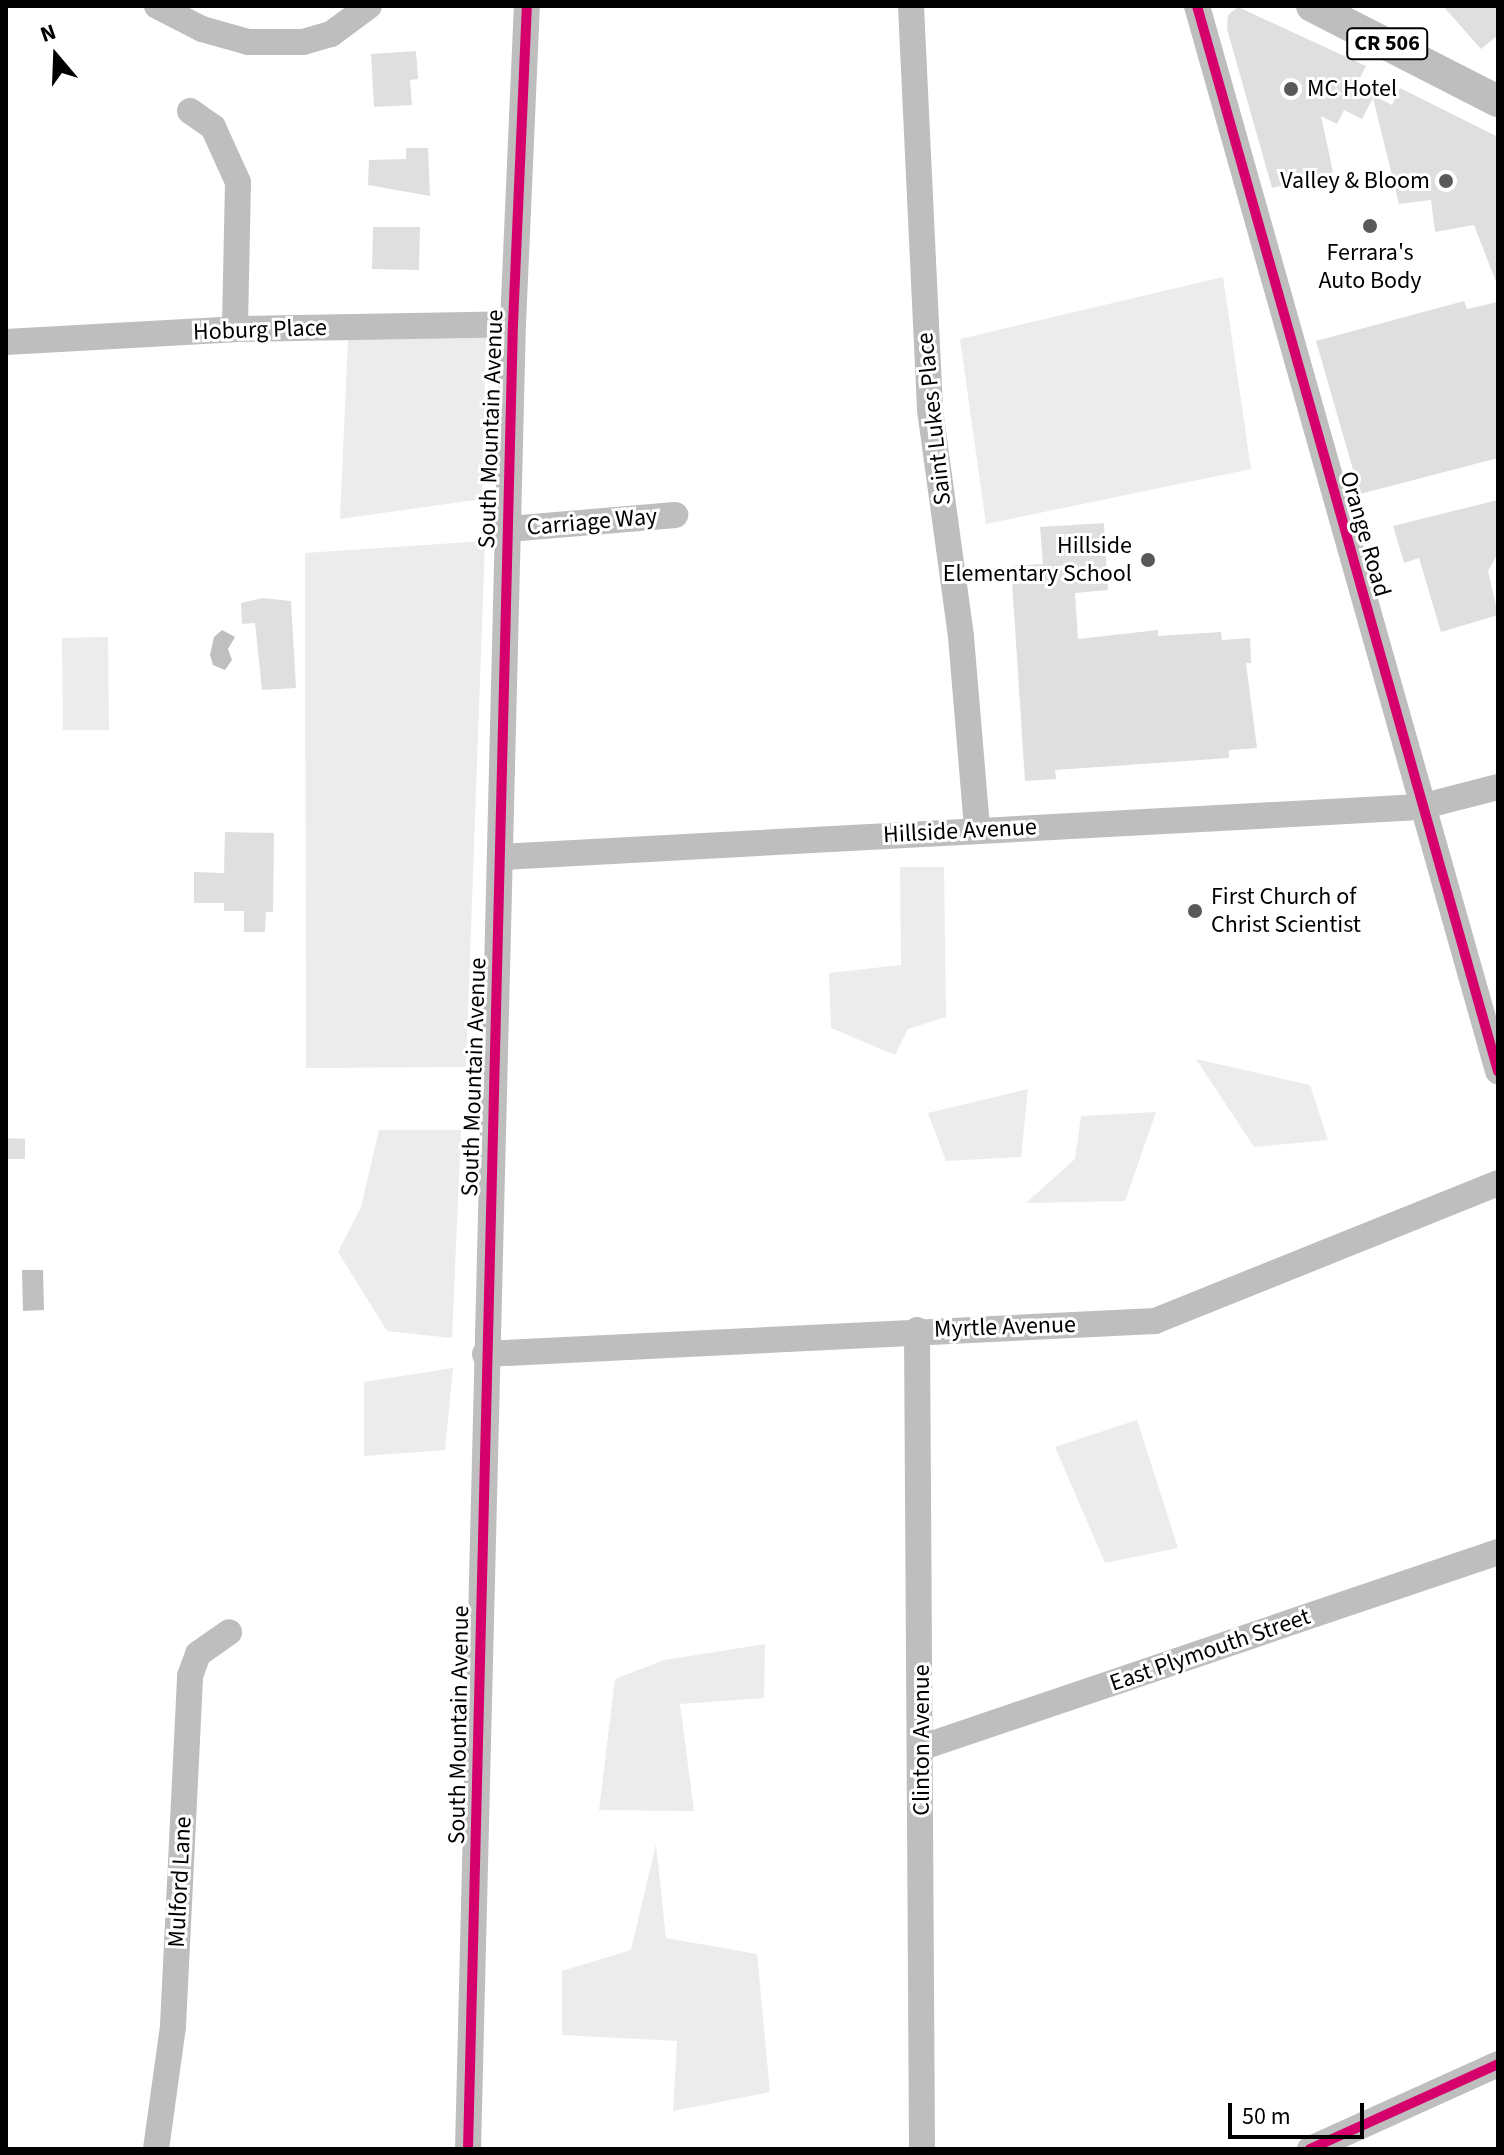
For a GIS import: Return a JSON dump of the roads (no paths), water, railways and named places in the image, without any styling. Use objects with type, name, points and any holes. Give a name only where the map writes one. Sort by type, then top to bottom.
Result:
[{"type":"main road","name":"CR 506","points":[[1312,6],[1498,101]]},
{"type":"street","points":[[157,6],[202,29],[248,42],[303,42],[331,34],[369,6]]},
{"type":"street","name":"South Mountain Avenue","points":[[468,2149],[485,1354],[501,857],[513,324],[527,6]]},
{"type":"street","name":"Saint Lukes Place","points":[[911,6],[930,410],[961,637],[977,829]]},
{"type":"street","name":"Orange Road","points":[[1197,6],[1420,807],[1498,1071]]},
{"type":"street","points":[[190,111],[213,127],[238,182],[235,329]]},
{"type":"street","name":"Hoburg Place","points":[[6,342],[235,329],[513,324]]},
{"type":"street","name":"Carriage Way","points":[[508,529],[675,515]]},
{"type":"street","name":"Hillside Avenue","points":[[501,857],[1420,807],[1498,787]]},
{"type":"street","name":"Myrtle Avenue","points":[[485,1354],[917,1330],[1155,1321],[1498,1183]]},
{"type":"street","name":"Clinton Avenue","points":[[917,1330],[923,1747],[922,2149]]},
{"type":"street","name":"East Plymouth Street","points":[[923,1747],[1498,1552]]},
{"type":"street","name":"Mulford Lane","points":[[156,2149],[173,2026],[190,1676],[198,1654],[229,1632]]},
{"type":"street","points":[[1310,2149],[1498,2064]]},
{"type":"place","name":"MC Hotel","points":[[1291,89]]},
{"type":"place","name":"Valley & Bloom","points":[[1446,181]]},
{"type":"place","name":"Ferrara's Auto Body","points":[[1370,226]]},
{"type":"place","name":"Hillside Elementary School","points":[[1148,560]]},
{"type":"place","name":"First Church of Christ Scientist","points":[[1195,911]]}]
